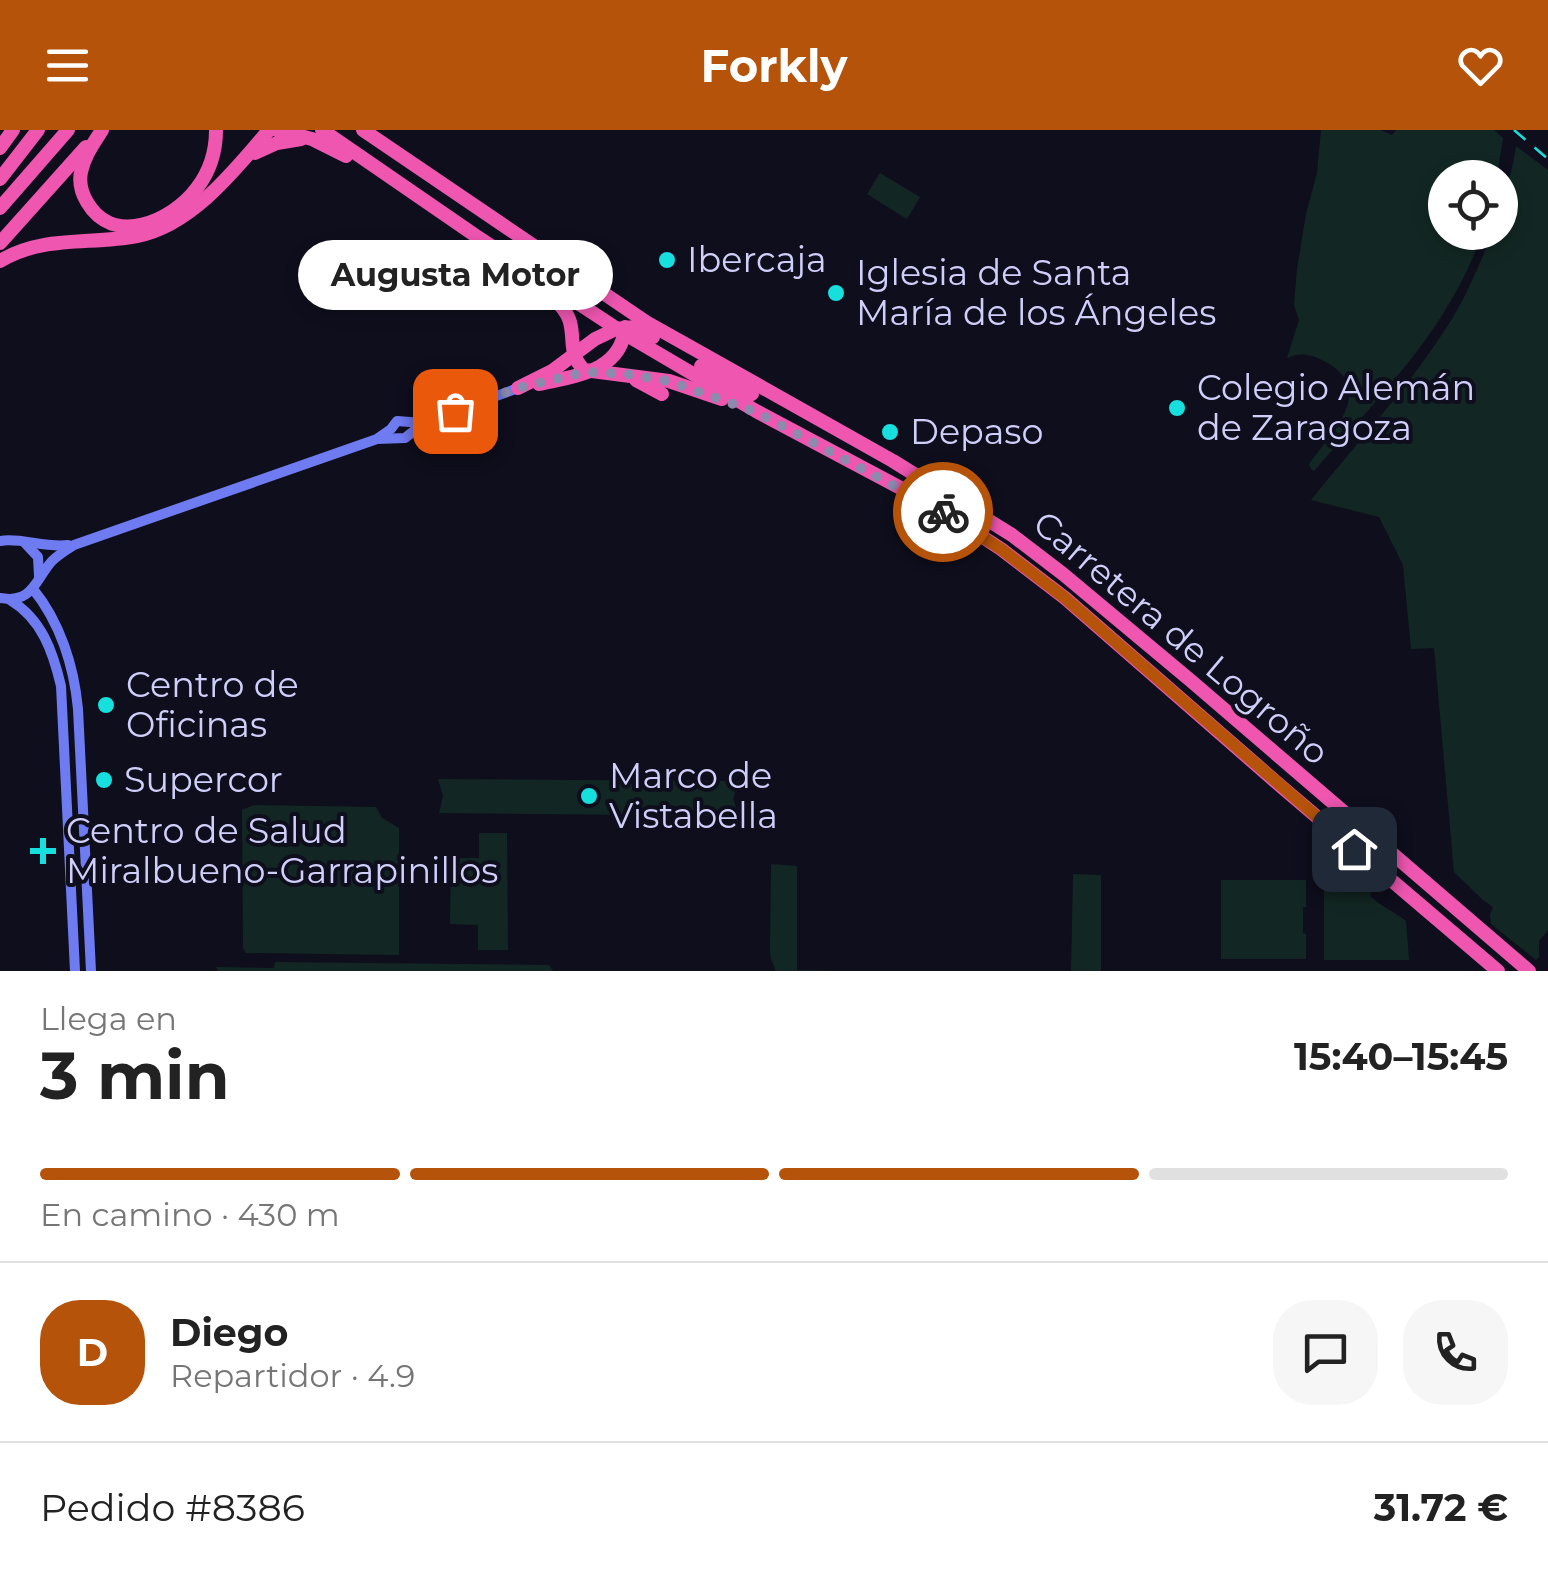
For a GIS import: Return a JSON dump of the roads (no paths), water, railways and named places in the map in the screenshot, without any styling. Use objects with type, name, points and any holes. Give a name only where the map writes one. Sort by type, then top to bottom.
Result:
[{"type":"highway","points":[[0,148],[14,130]]},
{"type":"highway","points":[[0,179],[38,130]]},
{"type":"highway","points":[[0,208],[68,130]]},
{"type":"highway","points":[[101,130],[82,170],[82,193],[99,217],[124,227],[152,223],[196,191],[212,160],[216,130]]},
{"type":"highway","points":[[0,243],[101,130]]},
{"type":"highway","points":[[0,261],[40,244],[121,238],[166,226],[194,208],[273,130]]},
{"type":"highway","name":"Carretera de Logroño","points":[[273,130],[317,134],[352,159],[378,168],[526,269],[756,412],[984,537],[1033,572],[1498,971]]},
{"type":"highway","name":"Carretera de Logroño","points":[[363,130],[621,306],[688,348],[948,493],[1038,554],[1530,971]]},
{"type":"highway","points":[[242,161],[277,143],[317,134]]},
{"type":"highway","points":[[526,269],[567,314],[573,355],[586,372],[668,381],[756,412]]},
{"type":"highway","points":[[518,388],[604,365],[621,347],[621,306]]},
{"type":"highway","points":[[518,388],[552,371],[595,339],[638,328],[755,396],[776,397]]},
{"type":"highway","points":[[627,374],[662,394]]},
{"type":"main road","points":[[394,433],[402,439],[408,428],[518,388]]},
{"type":"main road","points":[[394,433],[397,421],[408,428]]},
{"type":"main road","points":[[5,598],[22,597],[54,559],[74,545],[394,433]]},
{"type":"main road","points":[[0,541],[74,545]]},
{"type":"main road","points":[[24,543],[38,557],[36,583],[61,638],[74,679],[91,971]]},
{"type":"main road","points":[[5,598],[27,612],[47,640],[61,686],[75,971]]},
{"type":"railway","points":[[1514,130],[1548,159]]},
{"type":"place","name":"Ibercaja","points":[[667,260]]},
{"type":"place","name":"Iglesia de Santa María de los Ángeles","points":[[836,293]]},
{"type":"place","name":"Colegio Alemán de Zaragoza","points":[[1177,408]]},
{"type":"place","name":"Augusta Motor","points":[[455,411]]},
{"type":"place","name":"Depaso","points":[[890,432]]},
{"type":"place","name":"Centro de Oficinas","points":[[106,705]]},
{"type":"place","name":"Supercor","points":[[104,780]]},
{"type":"place","name":"Marco de Vistabella","points":[[589,796]]},
{"type":"place","name":"Centro de Salud Miralbueno-Garrapinillos","points":[[43,851]]}]
